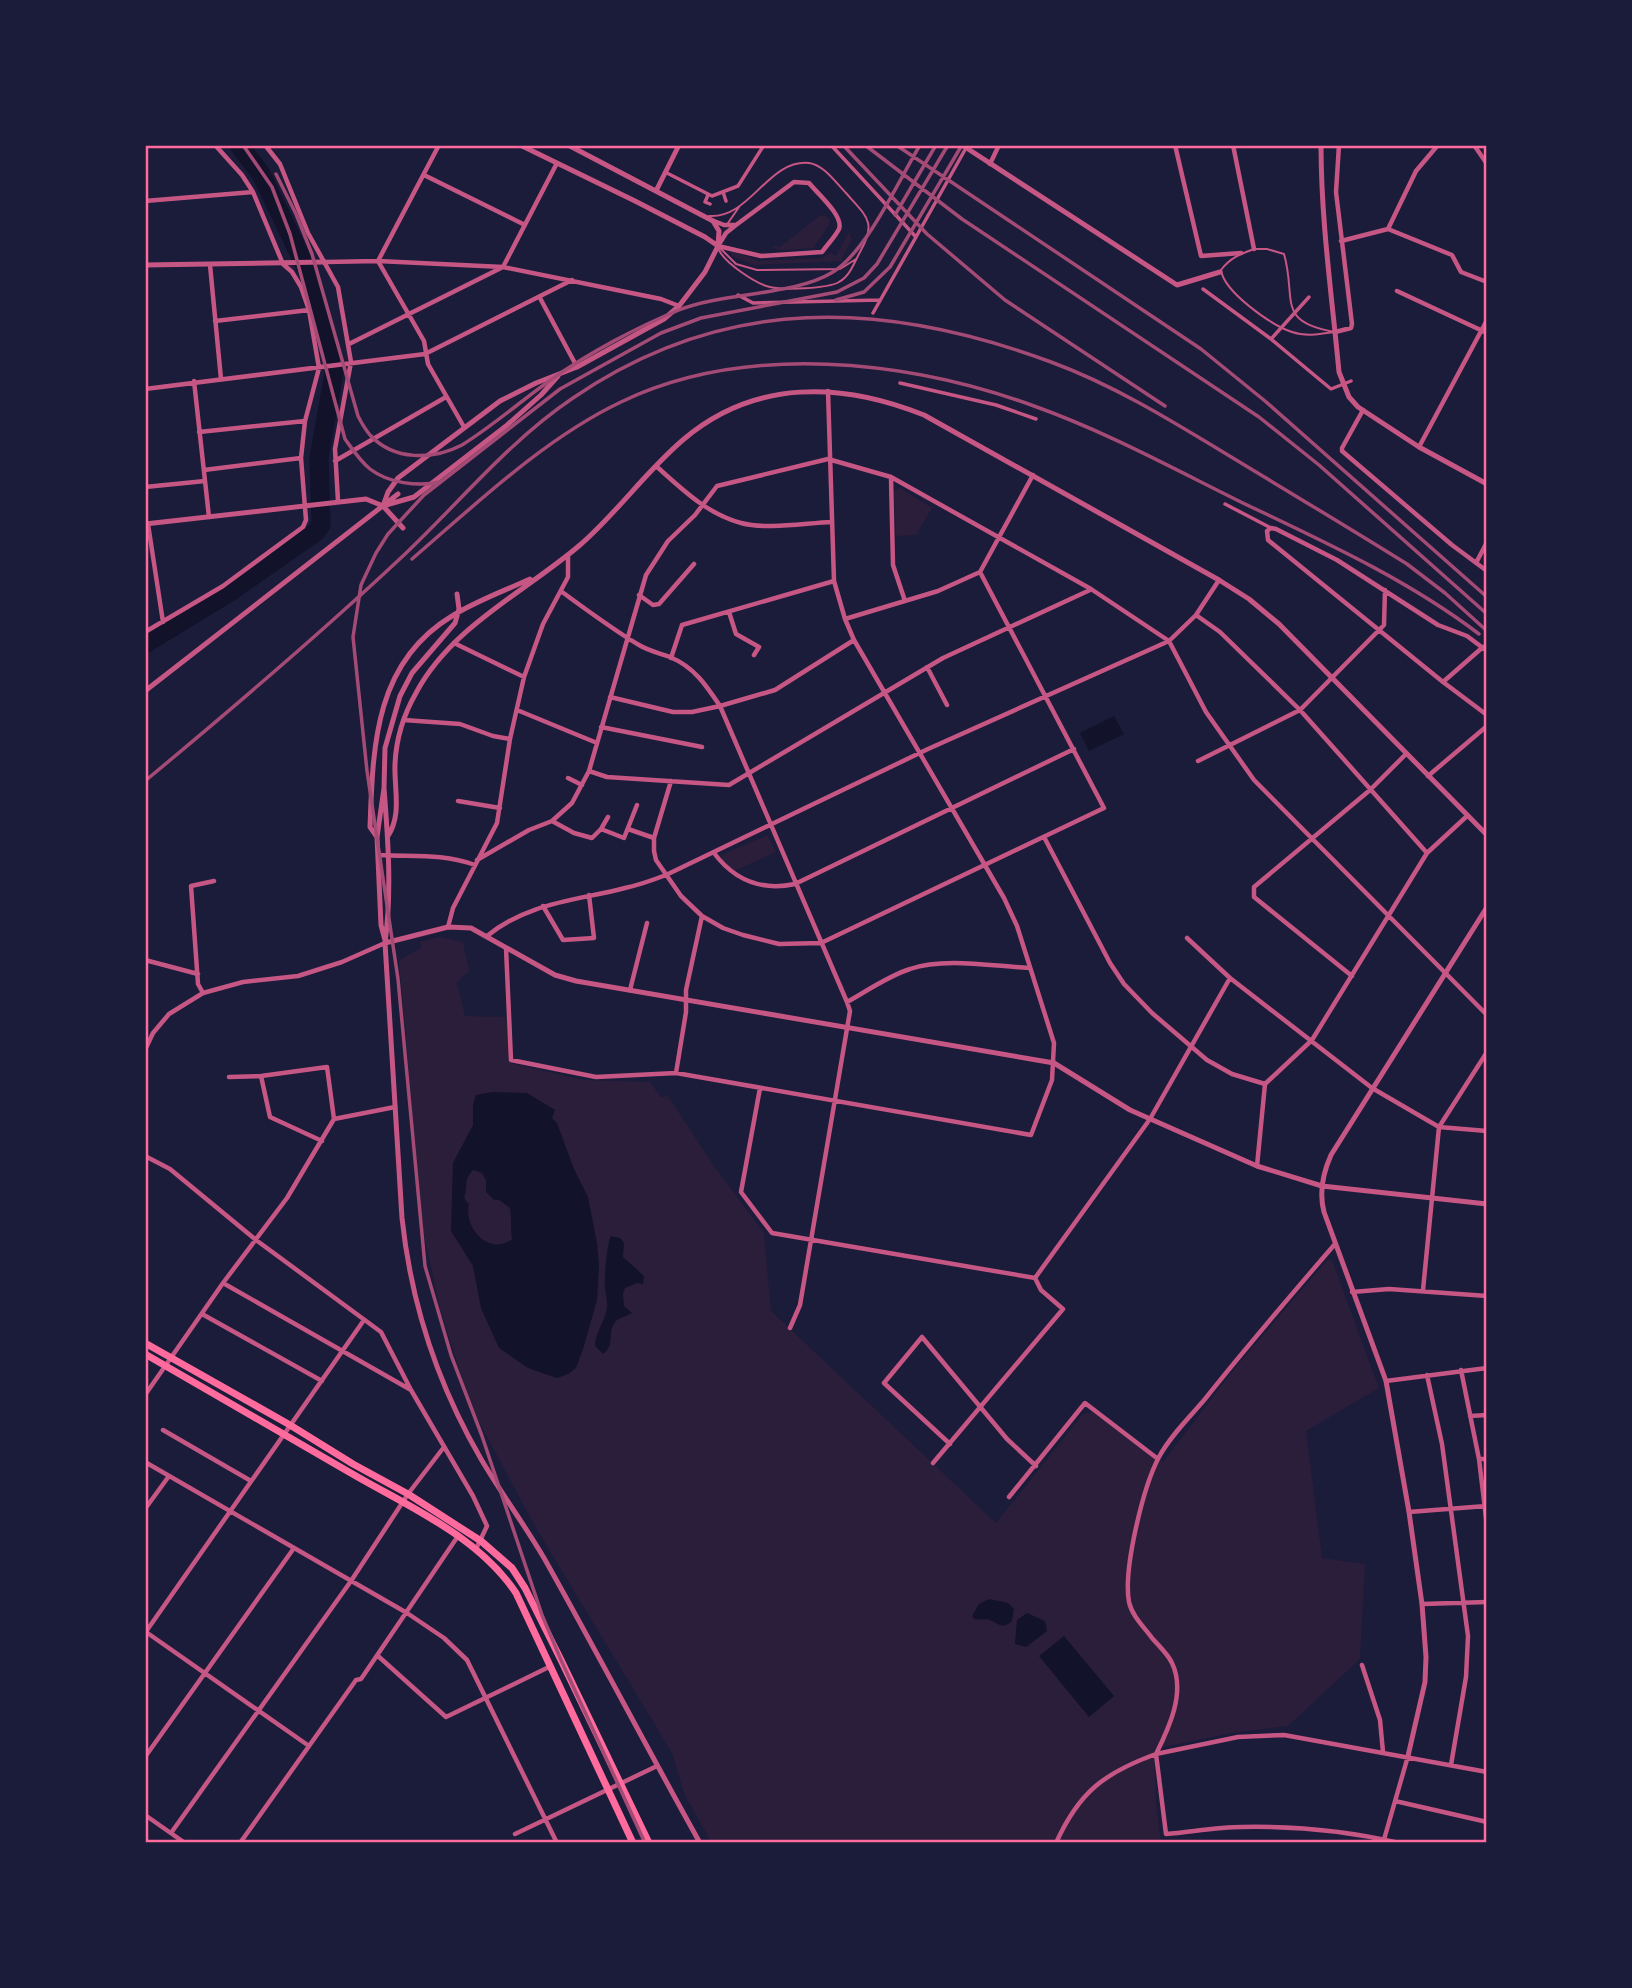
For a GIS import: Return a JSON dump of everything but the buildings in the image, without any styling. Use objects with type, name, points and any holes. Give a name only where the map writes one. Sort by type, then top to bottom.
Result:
[{"type":"highway","points":[[145,1343],[408,1494],[481,1541],[512,1569],[525,1588],[649,1843]]},
{"type":"highway","points":[[145,1354],[457,1536],[495,1566],[516,1593],[633,1843]]},
{"type":"street","points":[[145,632],[223,586],[303,527],[306,520],[301,458],[318,368],[309,310],[301,287],[292,272],[283,264],[253,192],[242,175],[215,145]]},
{"type":"street","points":[[265,145],[281,164],[308,233],[338,287],[351,362],[337,428],[335,461],[338,501]]},
{"type":"street","points":[[378,261],[439,145]]},
{"type":"street","points":[[383,506],[388,492],[398,478],[500,401],[577,367],[644,332],[679,306],[705,272],[718,246],[723,237],[794,181],[809,183],[837,215],[839,229],[822,252],[816,254],[756,256],[718,246],[701,234],[520,145]]},
{"type":"street","points":[[568,145],[713,221],[727,226],[736,225]]},
{"type":"street","points":[[656,191],[679,145]]},
{"type":"street","points":[[665,172],[712,196],[738,186],[764,145]]},
{"type":"street","points":[[831,145],[916,237]]},
{"type":"street","points":[[990,165],[999,145]]},
{"type":"street","points":[[1175,145],[1201,256],[1241,253]]},
{"type":"street","points":[[1233,145],[1254,249]]},
{"type":"street","points":[[1321,145],[1321,188],[1339,372],[1349,397],[1363,411],[1419,447],[1487,484]]},
{"type":"street","points":[[1335,332],[1351,328],[1352,324],[1336,192],[1339,145]]},
{"type":"street","points":[[1388,229],[1416,171],[1438,145]]},
{"type":"street","points":[[1474,145],[1487,164]]},
{"type":"street","points":[[873,313],[964,147],[1177,285],[1220,272]]},
{"type":"street","points":[[349,344],[503,267],[557,163]]},
{"type":"street","points":[[424,175],[525,225]]},
{"type":"street","points":[[145,201],[253,192]]},
{"type":"street","points":[[723,192],[726,201]]},
{"type":"street","points":[[708,195],[705,202],[710,204]]},
{"type":"street","points":[[713,221],[720,235],[718,246]]},
{"type":"street","points":[[1341,241],[1388,229],[1452,255],[1461,272],[1487,282]]},
{"type":"street","points":[[145,254],[146,265],[378,261],[503,267],[660,299],[679,306]]},
{"type":"street","points":[[378,261],[424,341],[428,364],[464,427]]},
{"type":"street","points":[[210,265],[221,379]]},
{"type":"street","points":[[145,380],[146,388],[425,354],[572,280]]},
{"type":"street","points":[[1203,289],[1271,339],[1331,389],[1351,381]]},
{"type":"street","points":[[1397,291],[1484,331]]},
{"type":"street","points":[[738,295],[753,303],[880,300]]},
{"type":"street","points":[[1271,339],[1309,297]]},
{"type":"street","points":[[540,298],[577,367]]},
{"type":"street","points":[[215,321],[309,310]]},
{"type":"street","points":[[1419,447],[1484,331],[1487,320]]},
{"type":"street","points":[[383,506],[414,497],[506,426],[558,376]]},
{"type":"street","points":[[194,381],[209,517]]},
{"type":"street","points":[[900,383],[996,405],[1036,419]]},
{"type":"street","points":[[506,948],[511,1060],[596,1077],[676,1073],[1031,1135],[1052,1080],[1054,1043],[1017,926],[952,807],[853,640],[845,619],[834,581],[828,459],[828,391]]},
{"type":"street","points":[[388,836],[396,824],[395,763],[404,720],[416,693],[434,665],[454,643],[581,544],[656,466],[684,439],[704,425],[741,405],[782,394],[828,391],[862,395],[924,415],[1249,599],[1279,624],[1487,835]]},
{"type":"street","points":[[335,461],[446,397]]},
{"type":"street","points":[[1363,411],[1342,451],[1452,545],[1487,571]]},
{"type":"street","points":[[199,432],[306,421]]},
{"type":"street","points":[[204,470],[301,458]]},
{"type":"street","points":[[379,855],[417,858],[447,856],[476,863],[529,830],[552,821],[572,803],[589,771],[639,595],[657,556],[717,486],[828,459],[891,477],[1091,589],[1169,640],[1194,691],[1228,746],[1254,779],[1487,1015]]},
{"type":"street","points":[[656,466],[702,505],[738,522],[832,522]]},
{"type":"street","points":[[845,619],[938,591],[980,572],[1033,475]]},
{"type":"street","points":[[891,477],[893,565],[905,601]]},
{"type":"street","points":[[145,487],[205,481]]},
{"type":"street","points":[[145,691],[398,494]]},
{"type":"street","points":[[163,622],[146,524],[370,499],[383,506],[402,528]]},
{"type":"street","points":[[1225,504],[1337,560],[1438,625],[1467,636],[1485,649],[1443,682]]},
{"type":"street","points":[[1271,528],[1267,531],[1268,540],[1487,715]]},
{"type":"street","points":[[1476,563],[1487,542]]},
{"type":"street","points":[[449,927],[453,908],[498,823],[510,739],[524,677],[543,624],[568,577],[568,554]]},
{"type":"street","points":[[639,595],[653,605],[659,604],[694,564]]},
{"type":"street","points":[[671,780],[654,838],[656,860],[681,896],[702,916],[743,936],[779,944],[821,943],[1104,808],[980,572]]},
{"type":"street","points":[[377,837],[370,827],[376,732],[383,704],[404,662],[417,645],[449,617],[541,573]]},
{"type":"street","points":[[487,936],[512,919],[543,906],[624,888],[666,875],[1044,695],[1169,640],[1196,615],[1219,580]]},
{"type":"street","points":[[671,658],[682,625],[834,581]]},
{"type":"street","points":[[589,771],[607,777],[729,785],[928,667],[1091,589]]},
{"type":"street","points":[[1198,761],[1300,710],[1384,625],[1385,589]]},
{"type":"street","points":[[562,592],[627,638],[649,651],[688,666],[701,677],[720,706],[850,1011],[800,1304],[790,1328]]},
{"type":"street","points":[[457,594],[455,623],[412,673],[400,696],[385,748],[384,788],[388,836],[388,919],[385,943],[406,1257],[419,1317],[447,1392],[481,1458],[543,1557],[701,1843]]},
{"type":"street","points":[[729,612],[736,634],[759,647],[754,655]]},
{"type":"street","points":[[1196,615],[1220,632],[1300,710],[1427,853]]},
{"type":"street","points":[[610,697],[673,712],[692,712],[720,706],[775,690],[853,640]]},
{"type":"street","points":[[454,643],[524,677]]},
{"type":"street","points":[[928,667],[947,705]]},
{"type":"street","points":[[517,710],[597,743]]},
{"type":"street","points":[[404,720],[460,724],[510,739]]},
{"type":"street","points":[[1428,776],[1487,726]]},
{"type":"street","points":[[601,727],[702,747]]},
{"type":"street","points":[[714,853],[730,872],[752,884],[766,887],[795,884],[1074,749]]},
{"type":"street","points":[[1352,976],[1254,897],[1254,887],[1370,790],[1406,754]]},
{"type":"street","points":[[568,778],[582,785]]},
{"type":"street","points":[[384,788],[377,837],[380,925],[385,943]]},
{"type":"street","points":[[458,801],[500,808]]},
{"type":"street","points":[[601,830],[624,838],[637,805]]},
{"type":"street","points":[[1257,1166],[1265,1084],[1312,1040],[1427,853],[1467,816]]},
{"type":"street","points":[[552,821],[574,833],[592,838],[601,830],[608,817]]},
{"type":"street","points":[[628,829],[654,838]]},
{"type":"street","points":[[1044,837],[1110,963],[1124,984],[1207,1060],[1232,1074],[1265,1084]]},
{"type":"street","points":[[203,993],[198,984],[191,886],[214,881]]},
{"type":"street","points":[[543,906],[563,940],[594,938],[589,895]]},
{"type":"street","points":[[1384,1841],[1425,1682],[1422,1604],[1386,1381],[1322,1205],[1322,1185],[1331,1155],[1487,907]]},
{"type":"street","points":[[676,1073],[686,990],[702,916]]},
{"type":"street","points":[[630,991],[647,923]]},
{"type":"street","points":[[145,1050],[153,1033],[169,1014],[203,993],[243,982],[298,976],[342,962],[385,943],[449,927],[471,928],[555,975],[686,1001],[1054,1063],[1150,1119],[1257,1166],[1322,1185],[1487,1204]]},
{"type":"street","points":[[1186,938],[1230,978],[1372,1088],[1440,1126],[1487,1131]]},
{"type":"street","points":[[145,960],[198,974]]},
{"type":"street","points":[[847,1002],[908,970],[926,964],[1029,968]]},
{"type":"street","points":[[1035,1278],[1150,1119],[1230,978]]},
{"type":"street","points":[[1423,1290],[1440,1126],[1487,1052]]},
{"type":"street","points":[[145,1395],[223,1283],[288,1198],[334,1119],[327,1067],[261,1076],[229,1076]]},
{"type":"street","points":[[261,1076],[270,1117],[322,1141]]},
{"type":"street","points":[[760,1088],[741,1192],[772,1233],[1035,1278]]},
{"type":"street","points":[[334,1119],[395,1107]]},
{"type":"street","points":[[145,1156],[170,1169],[256,1240],[381,1332],[488,1526],[476,1549]]},
{"type":"street","points":[[1335,1244],[1264,1326],[1158,1459],[1139,1516],[1131,1560],[1130,1605],[1136,1618],[1172,1662],[1175,1676],[1174,1710],[1156,1754],[1166,1834],[1239,1827],[1273,1827],[1331,1831],[1399,1843]]},
{"type":"street","points":[[933,1463],[1063,1309],[1041,1290],[1035,1278]]},
{"type":"street","points":[[223,1283],[411,1390]]},
{"type":"street","points":[[1352,1292],[1423,1290],[1487,1296]]},
{"type":"street","points":[[202,1314],[322,1381]]},
{"type":"street","points":[[309,1746],[145,1632],[364,1320]]},
{"type":"street","points":[[950,1444],[884,1383],[922,1337],[1007,1439],[1037,1466]]},
{"type":"street","points":[[1386,1381],[1487,1368]]},
{"type":"street","points":[[1461,1370],[1479,1460],[1487,1526]]},
{"type":"street","points":[[1427,1375],[1442,1444],[1468,1636],[1466,1677],[1451,1765]]},
{"type":"street","points":[[1009,1497],[1085,1404],[1158,1459]]},
{"type":"street","points":[[1470,1416],[1487,1415]]},
{"type":"street","points":[[163,1430],[251,1481]]},
{"type":"street","points":[[171,1833],[351,1581],[408,1494],[444,1447]]},
{"type":"street","points":[[1479,1460],[1487,1459]]},
{"type":"street","points":[[145,1462],[407,1613],[444,1638],[467,1660],[557,1843]]},
{"type":"street","points":[[145,1509],[169,1476]]},
{"type":"street","points":[[1409,1512],[1486,1506]]},
{"type":"street","points":[[240,1843],[356,1680],[360,1679],[378,1656],[457,1536]]},
{"type":"street","points":[[145,1757],[294,1548]]},
{"type":"street","points":[[1422,1604],[1487,1602]]},
{"type":"street","points":[[378,1656],[446,1717],[549,1667]]},
{"type":"street","points":[[1362,1665],[1380,1720],[1383,1752]]},
{"type":"street","points":[[1056,1843],[1071,1814],[1101,1781],[1123,1766],[1156,1754],[1238,1737],[1284,1735],[1487,1772]]},
{"type":"street","points":[[515,1834],[657,1766]]},
{"type":"street","points":[[1395,1801],[1487,1822]]},
{"type":"street","points":[[145,1815],[185,1843]]},
{"type":"lane","points":[[700,214],[723,216],[732,212],[793,164],[814,164],[834,181],[869,222],[870,233],[848,275],[832,285],[773,287],[757,282],[728,263],[722,257],[718,246]]},
{"type":"lane","points":[[723,237],[742,202]]},
{"type":"lane","points":[[718,246],[736,264],[757,270],[840,269],[857,259]]},
{"type":"lane","points":[[1254,249],[1267,249],[1284,254],[1292,311],[1303,322],[1317,329],[1335,332],[1307,335],[1292,332],[1243,302],[1224,283],[1220,272],[1228,261],[1254,249]]},
{"type":"shaded area","points":[[824,215],[830,219],[829,225],[813,248],[773,248],[773,245],[780,247],[819,216]]},
{"type":"shaded area","points":[[849,232],[852,240],[842,258],[843,261],[753,265],[732,256],[731,251],[758,261],[821,258],[831,253],[836,256]]},
{"type":"shaded area","points":[[900,488],[932,508],[916,535],[896,536],[894,491]]},
{"type":"shaded area","points":[[1114,716],[1124,734],[1089,751],[1080,733]]},
{"type":"shaded area","points":[[768,836],[776,852],[734,871],[722,861],[721,855]]},
{"type":"shaded area","points":[[439,937],[463,942],[469,971],[457,982],[465,1016],[507,1019],[510,1063],[584,1080],[650,1082],[661,1097],[668,1096],[714,1166],[764,1233],[771,1311],[996,1523],[1083,1414],[1093,1412],[1163,1462],[1234,1369],[1328,1259],[1332,1260],[1379,1388],[1306,1431],[1322,1558],[1365,1564],[1360,1658],[1288,1726],[1232,1733],[1154,1749],[1161,1843],[712,1843],[685,1796],[672,1753],[536,1528],[471,1407],[440,1308],[423,1231],[399,960],[421,948],[420,942]]},
{"type":"shaded area","points":[[492,1092],[527,1093],[555,1110],[552,1118],[557,1123],[588,1197],[599,1265],[597,1300],[576,1368],[557,1378],[528,1368],[499,1348],[481,1308],[473,1266],[451,1231],[453,1163],[473,1125],[476,1095]],"holes":[[[473,1170],[482,1173],[486,1180],[486,1192],[494,1200],[499,1200],[510,1208],[512,1239],[503,1244],[487,1242],[474,1230],[470,1222],[469,1204],[464,1197],[467,1180]]]},
{"type":"shaded area","points":[[611,1236],[620,1238],[624,1243],[623,1257],[644,1276],[643,1284],[637,1283],[625,1288],[624,1306],[632,1313],[613,1325],[609,1347],[603,1354],[595,1346],[607,1308],[605,1275]]},
{"type":"shaded area","points":[[989,1599],[1008,1603],[1014,1609],[1012,1621],[1002,1626],[988,1620],[974,1619],[972,1616],[979,1604]]},
{"type":"shaded area","points":[[1027,1613],[1045,1621],[1047,1631],[1026,1647],[1015,1644],[1017,1620]]},
{"type":"shaded area","points":[[1064,1636],[1114,1696],[1089,1717],[1039,1656]]},
{"type":"waterway","points":[[145,644],[227,594],[316,532],[321,525],[319,458],[335,367],[310,276],[261,174],[239,145]]},
{"type":"railway","points":[[243,145],[272,187],[290,234],[345,439],[366,466],[385,478],[413,484],[440,482]]},
{"type":"railway","points":[[843,145],[927,234],[1005,300],[1165,406]]},
{"type":"railway","points":[[865,145],[962,219],[1259,417],[1319,465],[1487,614]]},
{"type":"railway","points":[[896,145],[1201,349],[1265,401],[1487,597]]},
{"type":"railway","points":[[276,174],[312,254],[359,418],[370,435],[390,450],[402,454],[426,455],[462,445],[566,369],[663,317],[697,304],[799,286],[833,272],[846,262],[870,232],[920,145]]},
{"type":"railway","points":[[895,215],[936,145]]},
{"type":"railway","points":[[645,1843],[542,1615],[482,1436],[451,1355],[425,1266],[398,979],[367,771],[353,637],[361,585],[388,534],[424,495],[560,389],[661,333],[701,318],[837,292],[864,278],[877,264],[948,145]]},
{"type":"railway","points":[[836,300],[864,292],[890,267],[962,145]]},
{"type":"railway","points":[[145,781],[341,613],[404,555],[527,433],[573,398],[630,364],[688,340],[747,325],[806,318],[866,319],[927,327],[989,341],[1051,362],[1095,381],[1139,402],[1407,564],[1445,593],[1487,631]]},
{"type":"railway","points":[[412,559],[538,453],[621,402],[669,383],[721,371],[773,365],[827,364],[934,378],[985,390],[1061,416],[1141,452],[1365,563],[1424,596],[1479,634]]}]
